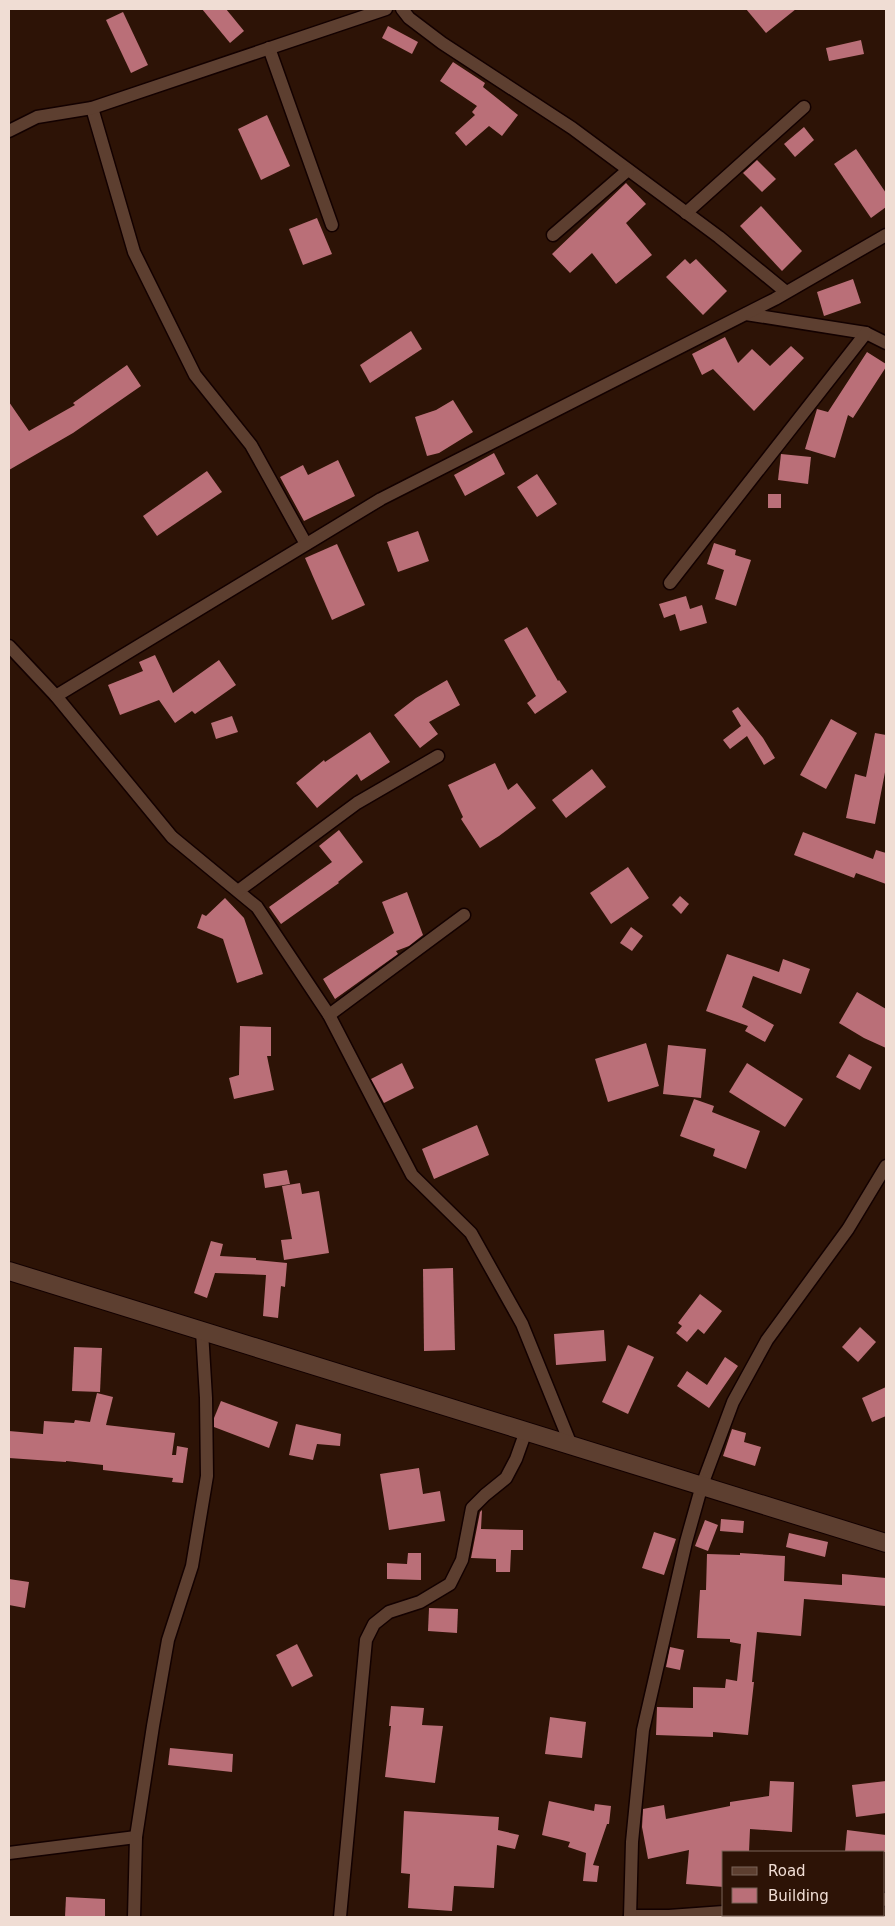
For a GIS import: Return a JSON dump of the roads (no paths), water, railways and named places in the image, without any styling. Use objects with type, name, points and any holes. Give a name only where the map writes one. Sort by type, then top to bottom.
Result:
[{"type":"main road","points":[[9,1271],[886,1543]]},
{"type":"street","points":[[9,131],[37,117],[92,108],[386,9]]},
{"type":"street","points":[[402,9],[409,18],[442,43],[572,128],[719,237],[786,292]]},
{"type":"street","points":[[270,48],[332,224]]},
{"type":"street","points":[[686,213],[804,107]]},
{"type":"street","points":[[92,108],[134,252],[195,375],[250,445],[306,544]]},
{"type":"street","points":[[553,235],[628,170]]},
{"type":"street","points":[[56,696],[380,499],[746,314],[886,235]]},
{"type":"street","points":[[746,314],[866,333],[886,343]]},
{"type":"street","points":[[670,583],[866,333]]},
{"type":"street","points":[[9,646],[56,696],[172,838],[257,907],[329,1015],[412,1175],[471,1234],[522,1324],[571,1445]]},
{"type":"street","points":[[238,891],[357,803],[438,756]]},
{"type":"street","points":[[329,1015],[464,915]]},
{"type":"street","points":[[722,1912],[669,1916],[630,1916],[632,1842],[643,1730],[684,1551],[702,1485],[733,1402],[767,1340],[848,1229],[886,1166]]},
{"type":"street","points":[[134,1917],[136,1837],[168,1640],[192,1566],[207,1476],[206,1398],[202,1331]]},
{"type":"street","points":[[340,1917],[366,1640],[374,1624],[389,1612],[420,1602],[450,1584],[462,1560],[472,1508],[506,1478],[516,1459],[526,1431]]},
{"type":"street","points":[[9,1853],[136,1837]]}]
